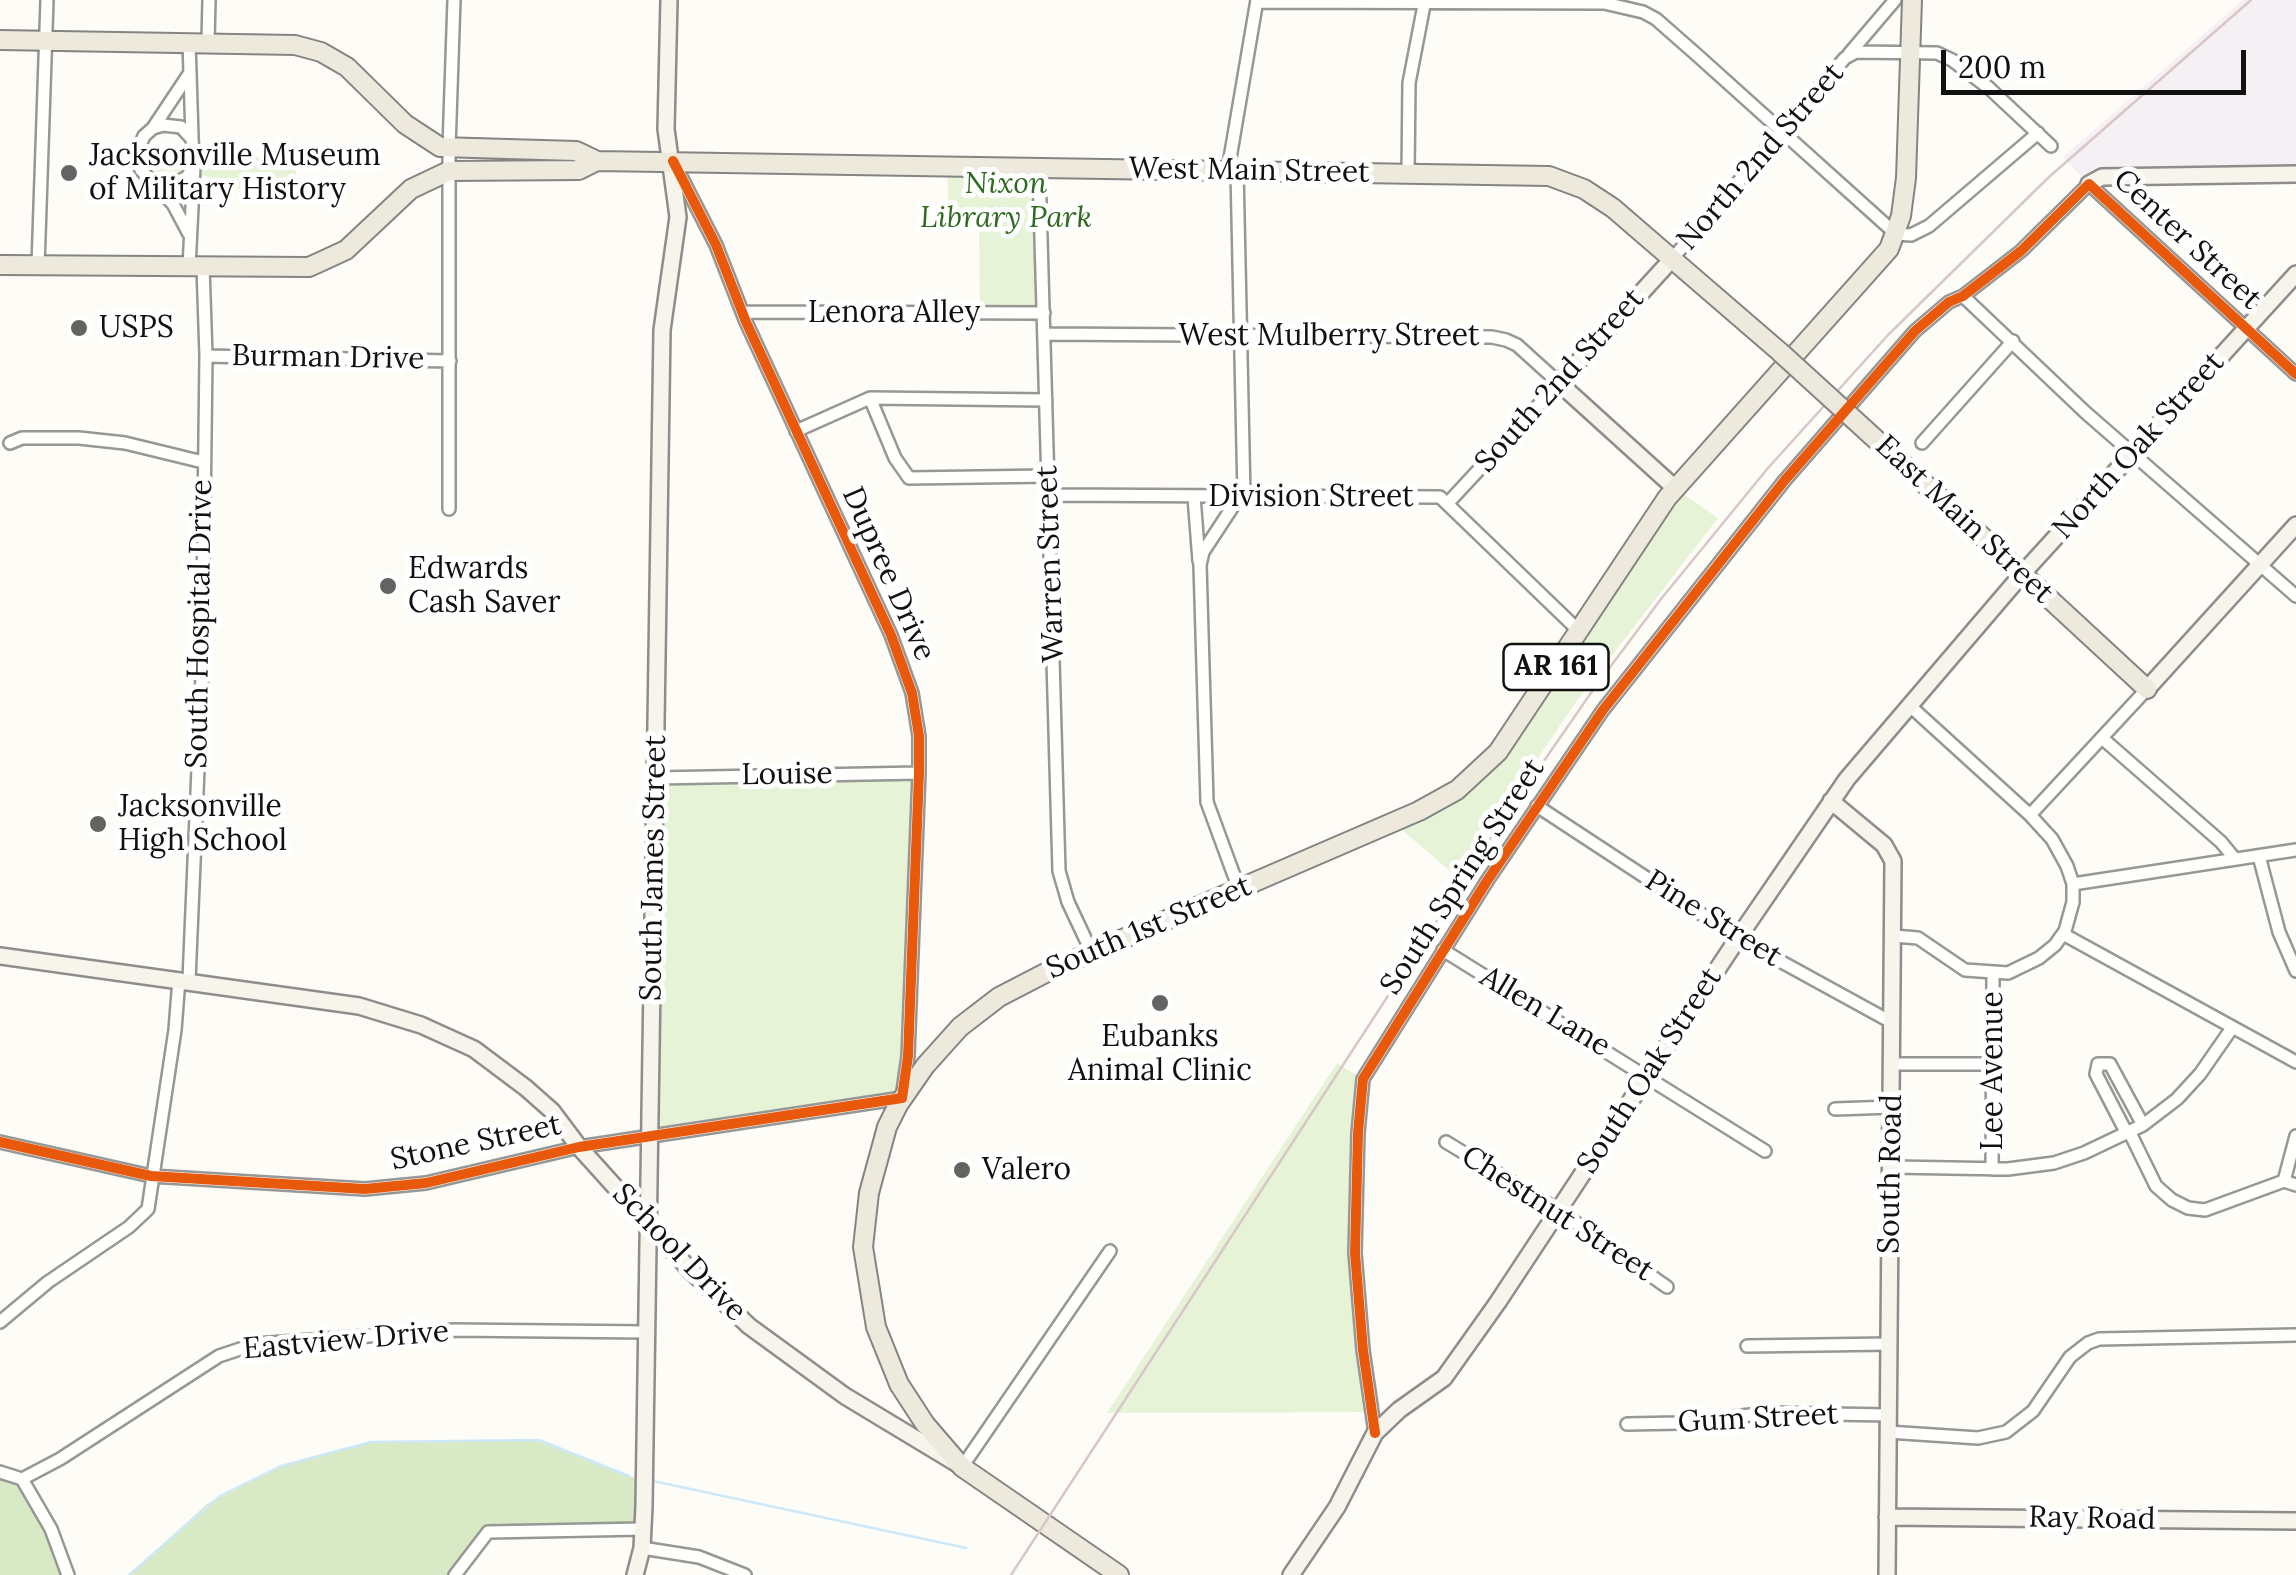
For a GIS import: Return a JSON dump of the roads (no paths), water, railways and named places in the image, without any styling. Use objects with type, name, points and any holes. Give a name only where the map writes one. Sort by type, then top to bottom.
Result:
[{"type":"main road","name":"AR 161","points":[[1896,234],[1910,142],[1912,0]]},
{"type":"main road","points":[[0,40],[284,43],[321,52],[356,72],[418,136],[449,148]]},
{"type":"main road","name":"West Main Street","points":[[449,148],[576,151],[597,161],[1498,174],[1564,180],[1613,208],[1780,352]]},
{"type":"main road","name":"West Main Street","points":[[449,171],[579,170],[597,161]]},
{"type":"main road","points":[[0,265],[296,269],[323,262],[346,250],[411,189],[449,171]]},
{"type":"main road","name":"South 1st Street","points":[[1119,1575],[962,1467],[925,1424],[899,1384],[876,1327],[863,1247],[866,1210],[887,1128],[902,1098],[925,1066],[971,1016],[1025,981],[1419,812],[1468,781],[1508,740],[1676,488],[1880,263],[1896,234]]},
{"type":"main road","name":"East Main Street","points":[[1780,352],[2147,689]]},
{"type":"street","points":[[38,266],[47,0]]},
{"type":"street","points":[[208,41],[210,0]]},
{"type":"street","points":[[450,509],[449,148],[454,0]]},
{"type":"street","name":"South James Street","points":[[635,1575],[643,1529],[662,330],[678,217],[666,129],[669,0]]},
{"type":"street","points":[[1845,58],[1895,0]]},
{"type":"street","points":[[1200,565],[1203,552],[1242,496],[1233,170],[1257,1],[1604,2],[1643,12],[1656,19],[1896,234],[1911,235],[1929,226],[2038,133]]},
{"type":"street","points":[[1408,173],[1409,84],[1424,2]]},
{"type":"street","points":[[155,182],[175,184],[187,177],[194,166],[189,42]]},
{"type":"street","name":"North 2nd Street","points":[[1672,259],[1845,58],[1865,50],[1936,53],[1952,60],[1989,88],[2051,146]]},
{"type":"street","points":[[189,74],[144,136],[136,154],[141,170],[173,204],[189,234]]},
{"type":"street","points":[[152,128],[181,128],[192,139]]},
{"type":"street","name":"Dupree Drive","points":[[673,161],[716,245],[904,668],[917,715],[919,773],[908,1056],[902,1098]]},
{"type":"street","name":"South Hospital Drive","points":[[0,1322],[48,1282],[144,1216],[148,1209],[184,980],[200,768],[206,356],[189,234],[194,166]]},
{"type":"street","name":"Warren Street","points":[[1039,168],[1060,870],[1068,902],[1092,952]]},
{"type":"street","points":[[2089,184],[2102,177],[2296,174]]},
{"type":"street","name":"South Spring Street","points":[[1375,1432],[1354,1254],[1363,1079],[1537,806],[1648,652],[1785,480],[1914,331],[2022,251],[2089,184]]},
{"type":"street","name":"Center Street","points":[[2089,184],[2296,374]]},
{"type":"street","name":"South 2nd Street","points":[[1448,503],[1672,259]]},
{"type":"street","name":"North Oak Street","points":[[2022,573],[2296,274]]},
{"type":"street","points":[[1963,296],[2133,456],[2296,596]]},
{"type":"street","name":"Lenora Alley","points":[[743,312],[1044,313]]},
{"type":"street","name":"West Mulberry Street","points":[[1045,334],[1500,338],[1517,344],[1676,488]]},
{"type":"street","points":[[1922,443],[2013,341]]},
{"type":"street","name":"Burman Drive","points":[[206,356],[450,360]]},
{"type":"street","points":[[796,431],[870,398],[1046,400]]},
{"type":"street","points":[[870,398],[895,458],[909,478],[1049,476]]},
{"type":"street","points":[[10,443],[22,438],[79,438],[125,443],[203,462]]},
{"type":"street","name":"Division Street","points":[[1049,496],[1432,496],[1448,503],[1580,631]]},
{"type":"street","points":[[1194,497],[1200,565],[1207,802],[1239,889]]},
{"type":"street","points":[[2030,815],[2296,525]]},
{"type":"street","name":"South Oak Street","points":[[1291,1575],[1337,1507],[1375,1432],[1444,1378],[1831,801],[2022,573]]},
{"type":"street","points":[[1894,936],[1918,938],[1959,967],[1993,973],[2020,969],[2039,958],[2064,934],[2070,918],[2073,884],[2059,850],[2030,815],[1909,704]]},
{"type":"street","points":[[2102,738],[2221,842],[2235,860]]},
{"type":"street","name":"Louise","points":[[656,778],[919,773]]},
{"type":"street","name":"South Road","points":[[1831,801],[1891,853],[1894,936],[1887,1575]]},
{"type":"street","name":"Pine Street","points":[[1537,806],[1738,938],[1893,1023]]},
{"type":"street","points":[[2073,884],[2296,850]]},
{"type":"street","points":[[2259,856],[2279,932],[2296,971]]},
{"type":"street","points":[[2064,934],[2296,1062]]},
{"type":"street","name":"Allen Lane","points":[[1444,950],[1765,1151]]},
{"type":"street","name":"School Drive","points":[[0,956],[358,1006],[421,1025],[487,1057],[552,1112],[579,1147],[719,1300],[775,1347],[877,1417],[962,1467]]},
{"type":"street","name":"Lee Avenue","points":[[1992,1169],[1993,973]]},
{"type":"street","points":[[1892,1168],[1992,1169],[2054,1162],[2084,1153],[2143,1126],[2188,1087],[2232,1028]]},
{"type":"street","points":[[1893,1064],[1992,1064]]},
{"type":"street","points":[[2143,1126],[2110,1064],[2098,1064],[2096,1074],[2162,1194],[2196,1210],[2220,1207],[2290,1183],[2296,1136]]},
{"type":"street","name":"Stone Street","points":[[0,1142],[151,1176],[364,1189],[426,1183],[579,1147],[902,1098]]},
{"type":"street","points":[[1835,1109],[1892,1107]]},
{"type":"street","name":"Chestnut Street","points":[[1446,1142],[1558,1210],[1667,1287]]},
{"type":"street","points":[[962,1467],[1110,1250]]},
{"type":"street","name":"Eastview Drive","points":[[22,1479],[236,1348],[274,1341],[454,1330],[647,1332]]},
{"type":"street","points":[[1888,1432],[1978,1438],[2006,1432],[2033,1412],[2070,1356],[2099,1339],[2296,1336]]},
{"type":"street","points":[[1747,1346],[1890,1344]]},
{"type":"street","name":"Gum Street","points":[[1626,1424],[1679,1423],[1768,1412],[1889,1414]]},
{"type":"street","points":[[0,1472],[22,1479],[51,1528],[68,1575]]},
{"type":"street","name":"Ray Road","points":[[1888,1517],[2296,1521]]},
{"type":"street","points":[[456,1575],[483,1534],[643,1529]]},
{"type":"street","points":[[642,1548],[699,1557],[745,1575]]},
{"type":"waterway","points":[[129,1575],[220,1496],[281,1466],[371,1442],[539,1440],[629,1476]]},
{"type":"waterway","points":[[653,1481],[966,1548]]},
{"type":"railway","points":[[1011,1575],[1494,833],[1661,599],[1768,468],[1888,335],[2049,177],[2251,0]]},
{"type":"place","name":"Jacksonville Museum of Military History","points":[[69,173]]},
{"type":"place","name":"USPS","points":[[79,328]]},
{"type":"place","name":"Edwards Cash Saver","points":[[388,586]]},
{"type":"place","name":"Jacksonville High School","points":[[98,824]]},
{"type":"place","name":"Eubanks Animal Clinic","points":[[1160,1003]]},
{"type":"place","name":"Valero","points":[[962,1170]]},
{"type":"park label","name":"Nixon Library Park","points":[[1006,201]]}]
